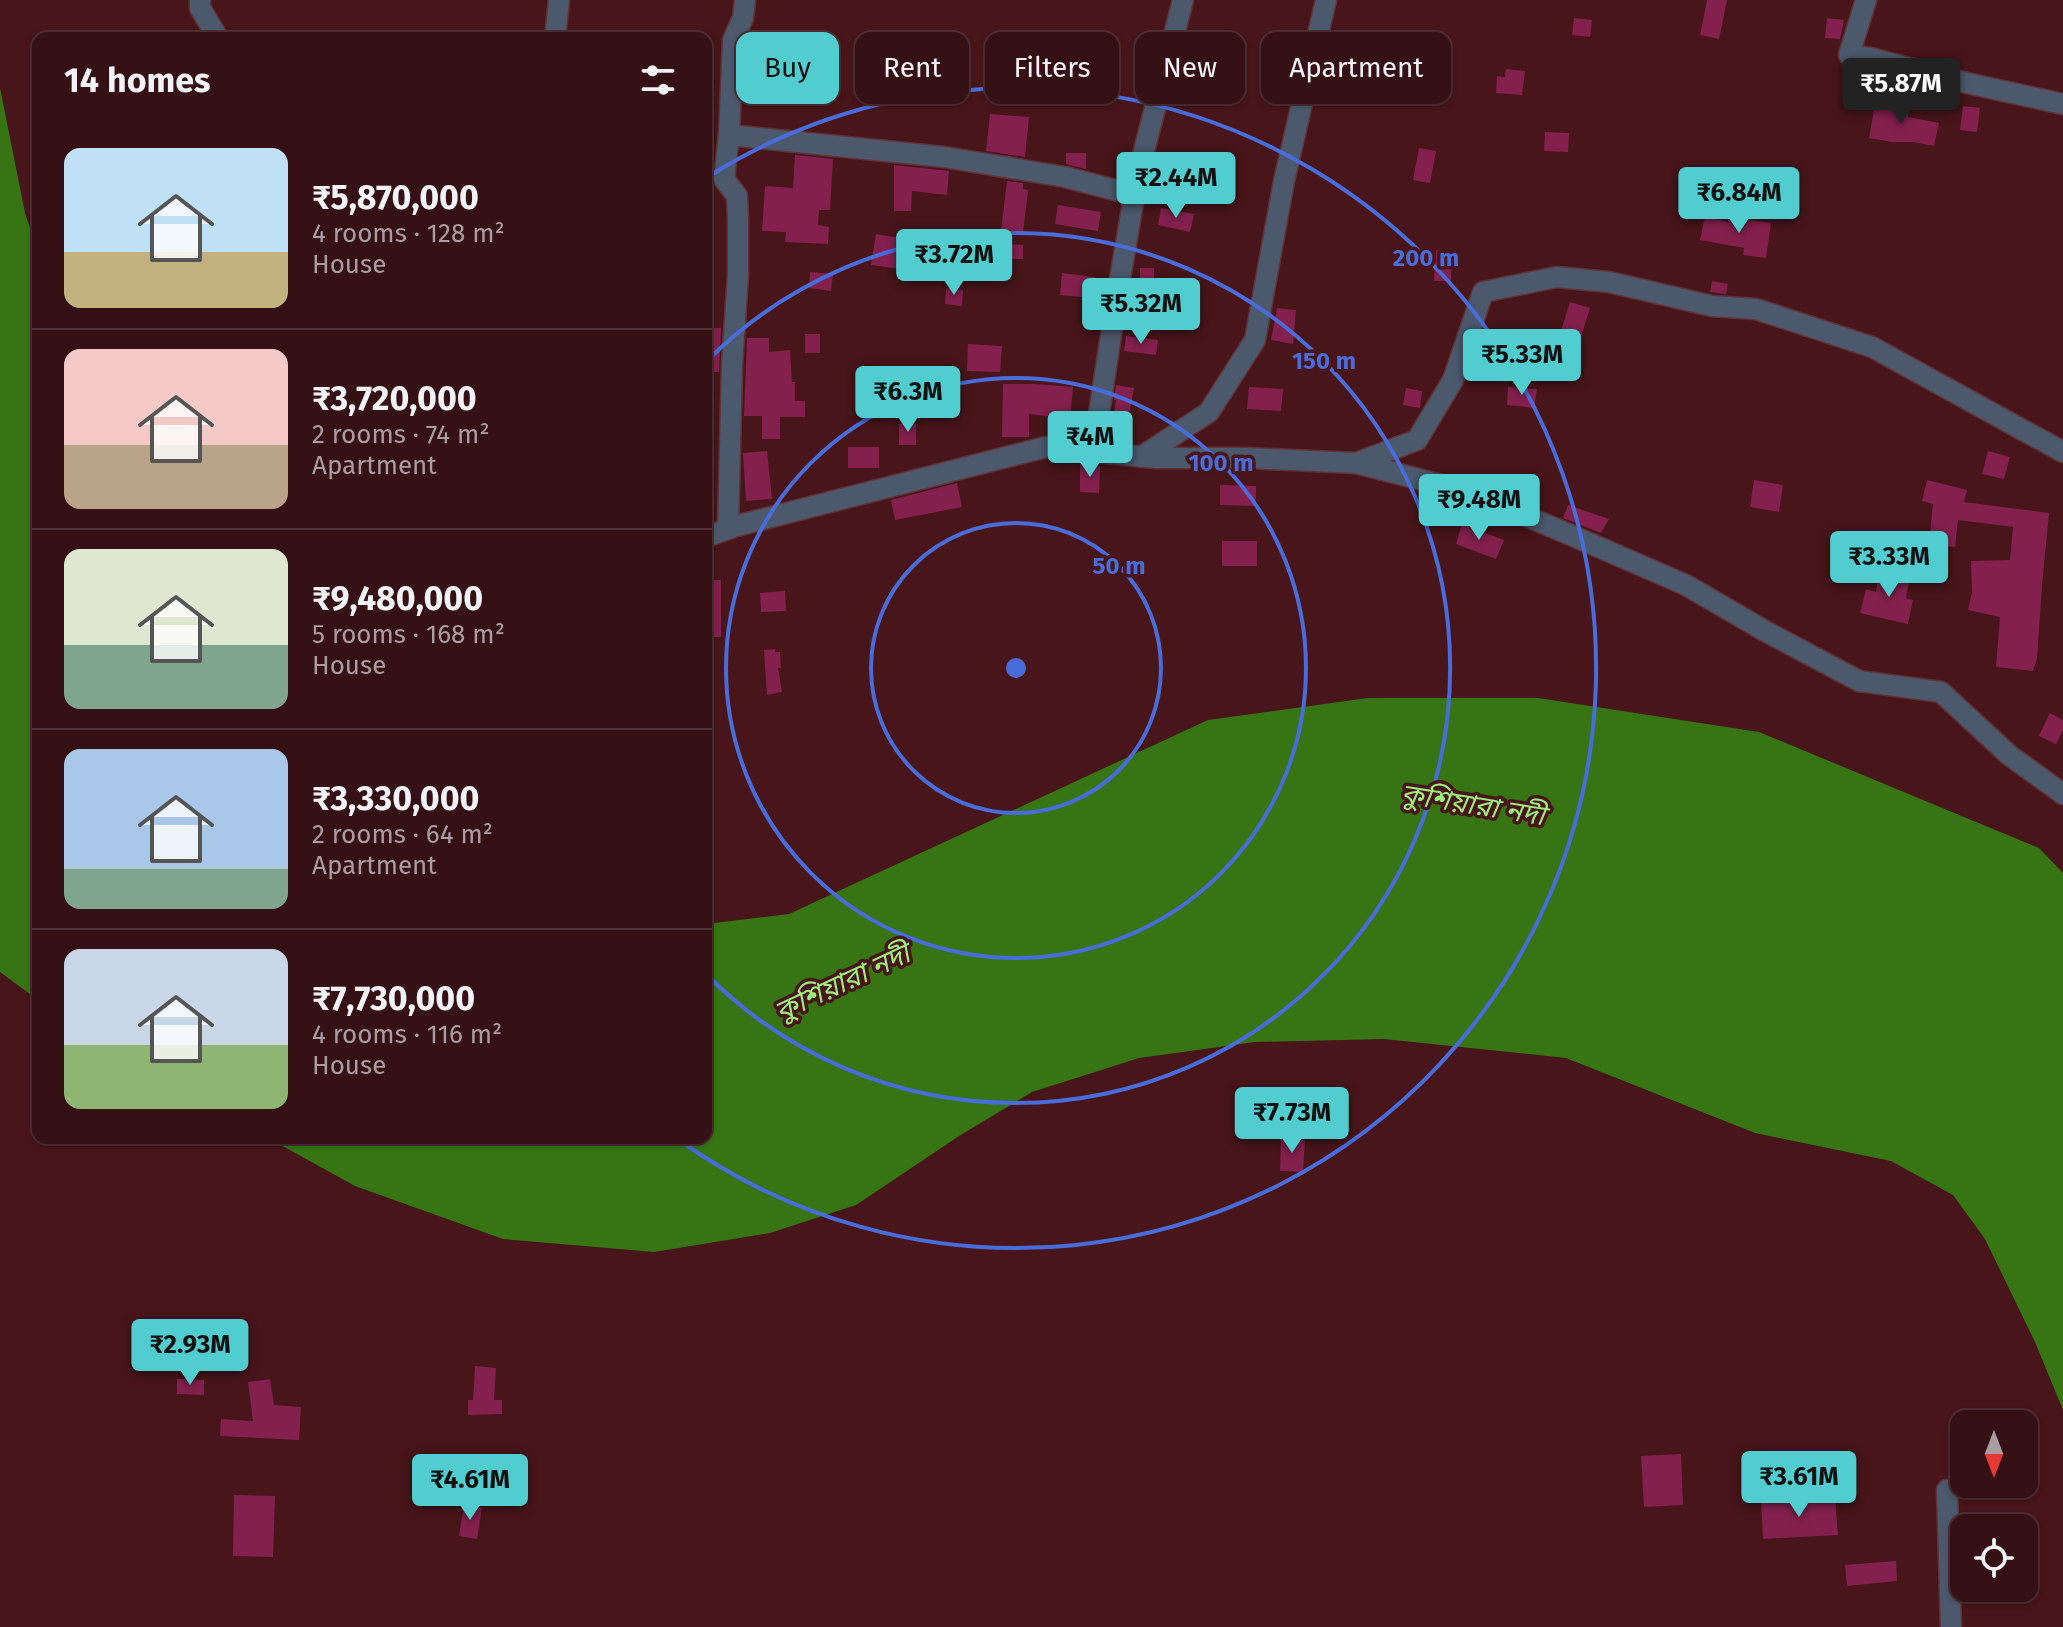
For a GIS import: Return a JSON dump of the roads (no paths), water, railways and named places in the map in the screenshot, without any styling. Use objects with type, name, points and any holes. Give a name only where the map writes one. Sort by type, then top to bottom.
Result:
[{"type":"street","points":[[200,0],[200,8],[214,32]]},
{"type":"street","points":[[556,32],[559,0]]},
{"type":"street","points":[[728,529],[732,365],[738,275],[737,196],[724,179],[733,40],[743,18],[745,0]]},
{"type":"street","points":[[1093,452],[1134,195],[1183,0]]},
{"type":"street","points":[[1141,457],[1209,412],[1255,340],[1284,181],[1326,0]]},
{"type":"street","points":[[1866,0],[1849,55],[2063,104]]},
{"type":"street","points":[[729,135],[944,157],[1065,177],[1134,195]]},
{"type":"street","points":[[1356,463],[1417,440],[1453,380],[1483,292],[1557,277],[1609,282],[1712,306],[1756,309],[1872,347],[2063,452]]},
{"type":"street","points":[[712,535],[1046,447],[1141,457],[1356,463],[1469,492],[1593,544],[1686,585],[1859,681],[1941,692],[2009,755],[2063,794]]},
{"type":"street","points":[[1947,1490],[1951,1627]]},
{"type":"water","points":[[0,88],[32,234],[32,996],[0,972]]},
{"type":"water","name":"কুশিয়ারা নদী","points":[[1368,698],[1538,698],[1759,732],[2039,848],[2063,873],[2063,1410],[2035,1342],[1985,1239],[1953,1195],[1891,1161],[1755,1133],[1566,1058],[1384,1039],[1255,1042],[1139,1058],[1032,1092],[959,1136],[856,1205],[770,1233],[654,1252],[503,1239],[355,1186],[279,1144],[712,1144],[712,923],[789,914],[1208,720]]}]
